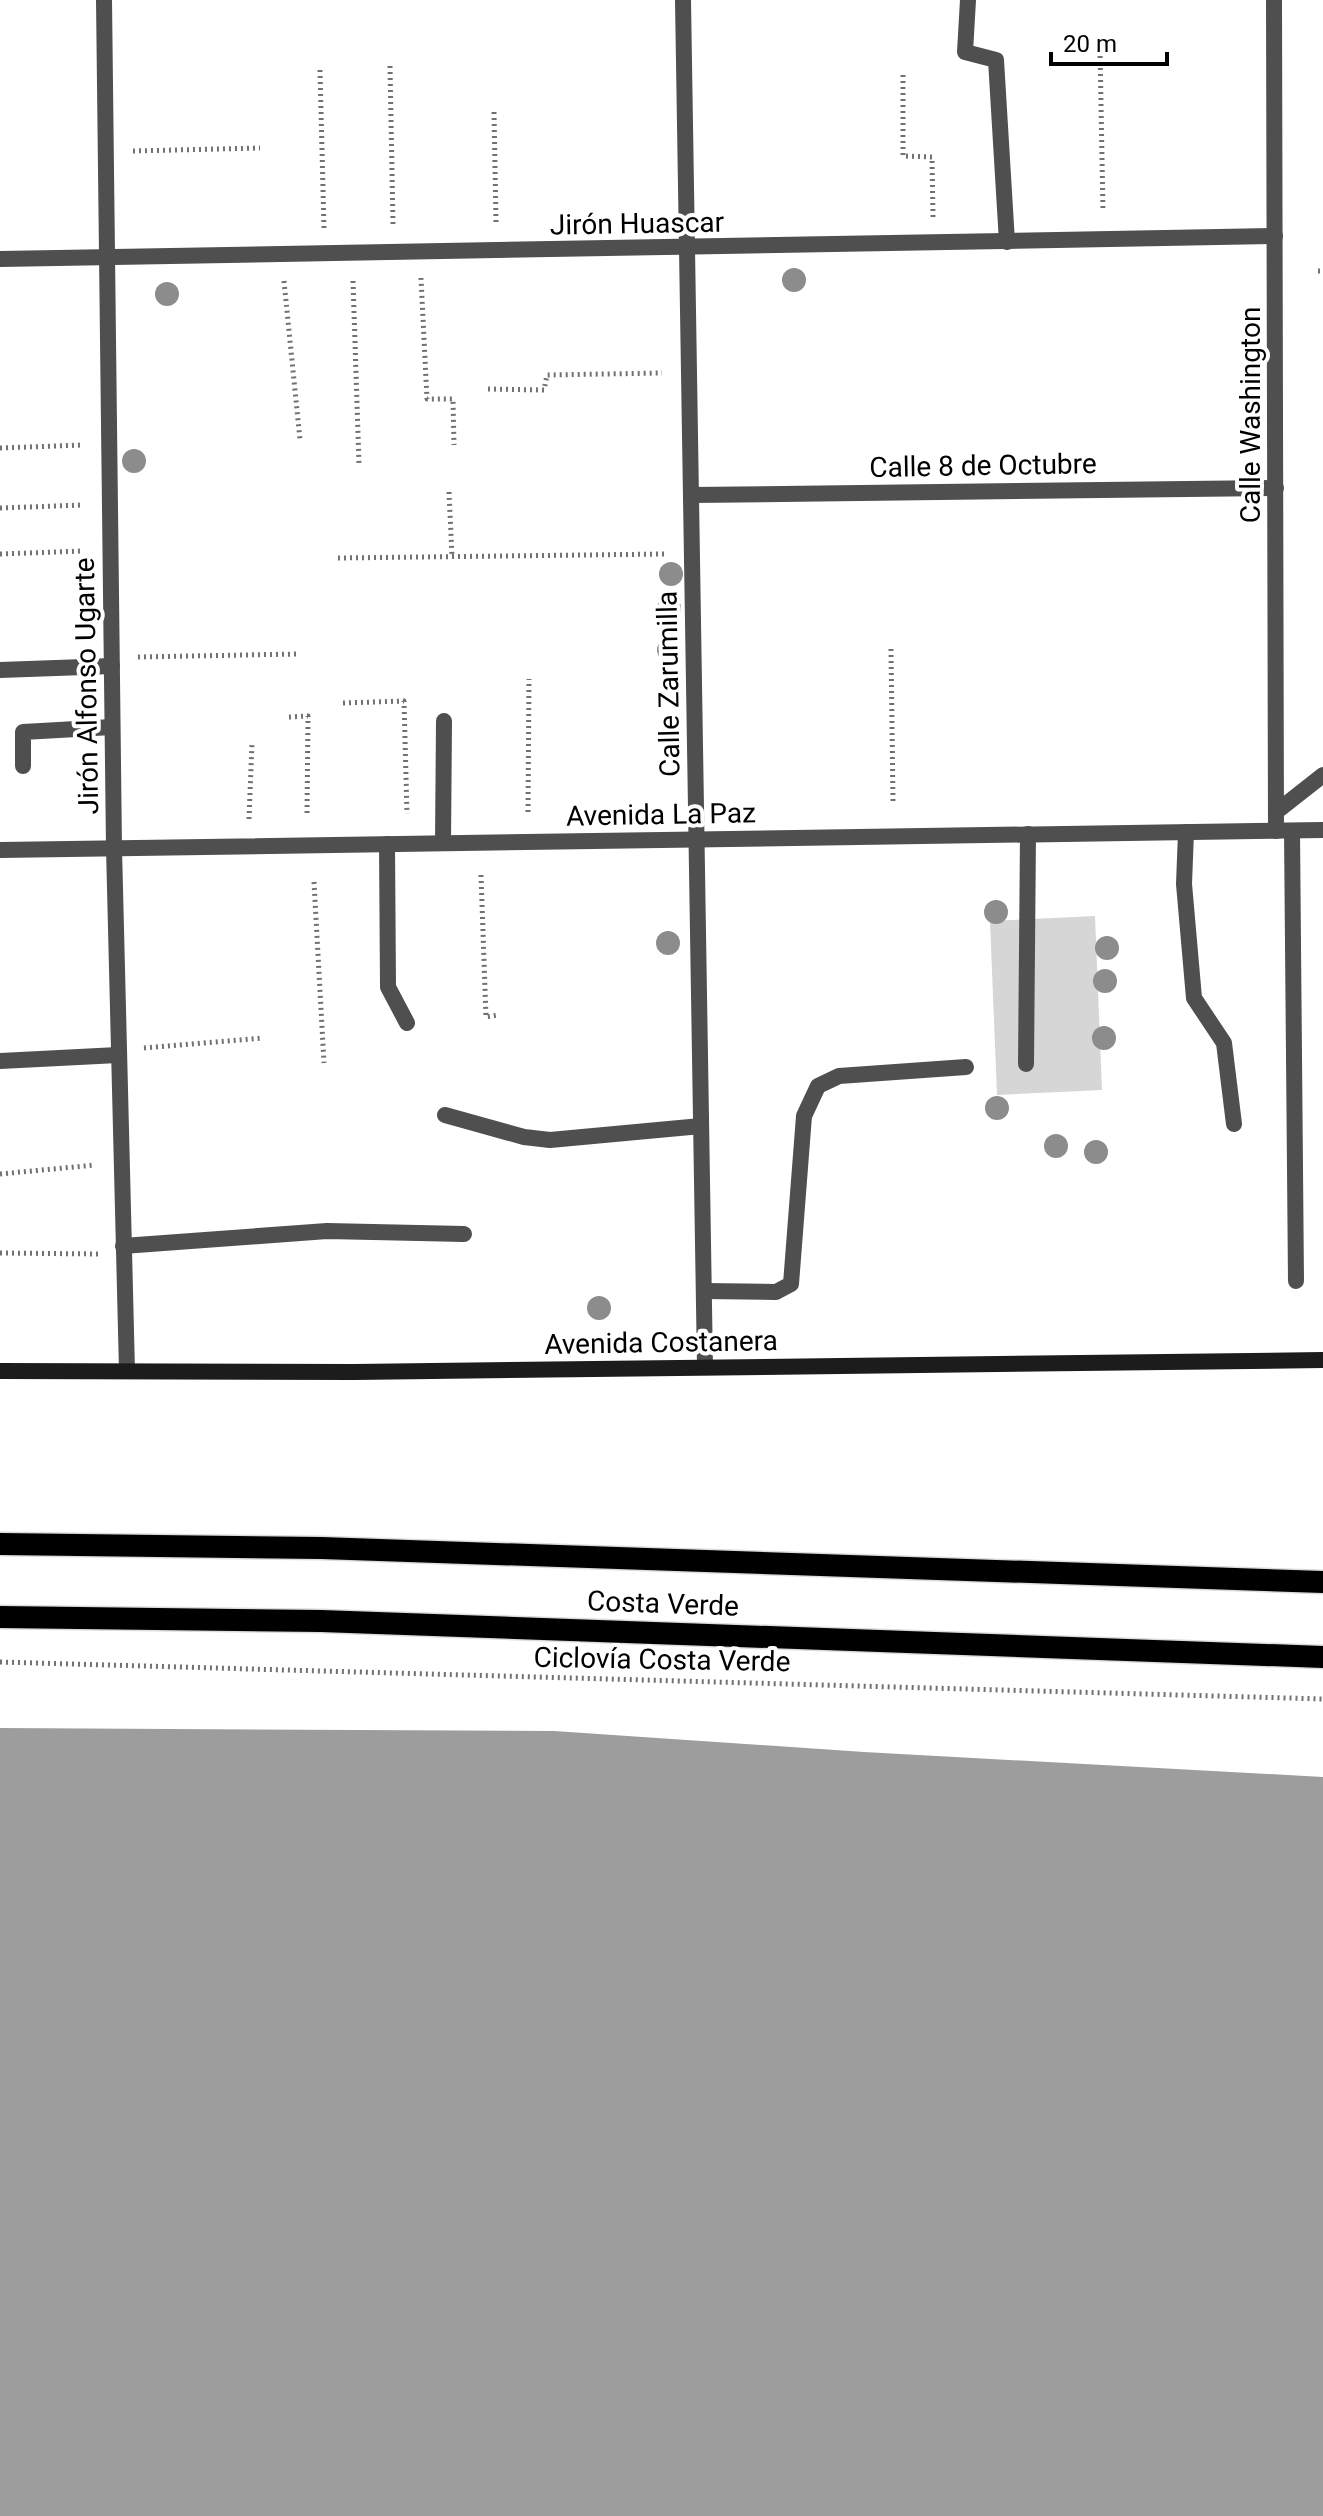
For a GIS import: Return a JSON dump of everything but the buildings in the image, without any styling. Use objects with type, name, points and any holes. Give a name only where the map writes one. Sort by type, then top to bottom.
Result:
[{"type":"highway","name":"Costa Verde","points":[[0,1544],[337,1548],[1323,1582]]},
{"type":"highway","name":"Costa Verde","points":[[0,1617],[321,1621],[1323,1657]]},
{"type":"main road","name":"Avenida Costanera","points":[[0,1371],[1323,1360]]},
{"type":"street","name":"Jirón Alfonso Ugarte","points":[[104,0],[114,848],[127,1371]]},
{"type":"street","name":"Calle Zarumilla","points":[[683,0],[705,1367]]},
{"type":"street","points":[[968,0],[965,52],[996,60],[1007,242]]},
{"type":"street","name":"Calle Washington","points":[[1274,0],[1276,812],[1284,831],[1296,1281]]},
{"type":"street","name":"Jirón Huascar","points":[[0,259],[1275,236]]},
{"type":"street","name":"Calle 8 de Octubre","points":[[691,495],[1276,488]]},
{"type":"street","points":[[0,670],[112,661]]},
{"type":"street","points":[[443,843],[444,721]]},
{"type":"street","points":[[23,766],[23,732],[112,727]]},
{"type":"street","points":[[1276,812],[1323,775]]},
{"type":"street","name":"Avenida La Paz","points":[[0,850],[1323,830]]},
{"type":"street","points":[[1186,832],[1184,884],[1194,998],[1224,1043],[1234,1124]]},
{"type":"street","points":[[1026,1064],[1028,834]]},
{"type":"street","points":[[387,844],[388,987],[407,1023]]},
{"type":"street","points":[[0,1061],[118,1052]]},
{"type":"street","points":[[704,1291],[776,1292],[791,1284],[804,1116],[818,1086],[839,1076],[966,1067]]},
{"type":"street","points":[[445,1115],[524,1137],[550,1140],[701,1126]]},
{"type":"street","points":[[123,1250],[327,1231],[464,1234]]},
{"type":"path","points":[[1100,50],[1103,241]]},
{"type":"path","points":[[390,66],[393,253]]},
{"type":"path","points":[[320,70],[324,254]]},
{"type":"path","points":[[903,75],[903,156],[932,157],[934,244]]},
{"type":"path","points":[[494,112],[496,251]]},
{"type":"path","points":[[106,151],[260,148]]},
{"type":"path","points":[[420,252],[427,399],[453,399],[454,445]]},
{"type":"path","points":[[352,253],[359,464]]},
{"type":"path","points":[[282,254],[300,440]]},
{"type":"path","points":[[488,389],[544,390],[547,375],[689,372]]},
{"type":"path","points":[[0,448],[109,443]]},
{"type":"path","points":[[449,492],[452,556]]},
{"type":"path","points":[[0,508],[110,504]]},
{"type":"path","points":[[0,554],[110,550]]},
{"type":"path","points":[[338,558],[692,554]]},
{"type":"path","points":[[891,649],[893,802]]},
{"type":"path","points":[[112,661],[297,654]]},
{"type":"path","points":[[528,812],[529,679]]},
{"type":"path","points":[[343,703],[404,701],[407,814]]},
{"type":"path","points":[[289,717],[308,716],[307,817]]},
{"type":"path","points":[[249,819],[252,743]]},
{"type":"path","points":[[481,875],[486,1017],[498,1015]]},
{"type":"path","points":[[314,882],[324,1063]]},
{"type":"path","points":[[118,1052],[263,1038]]},
{"type":"path","points":[[0,1174],[121,1162]]},
{"type":"path","points":[[0,1253],[123,1250]]},
{"type":"path","name":"Ciclovía Costa Verde","points":[[0,1662],[1323,1699]]},
{"type":"shaded area","points":[[1095,916],[1102,1090],[997,1095],[990,921]]},
{"type":"shaded area","points":[[0,1728],[554,1731],[864,1752],[1323,1777],[1323,2516],[0,2516]]}]
